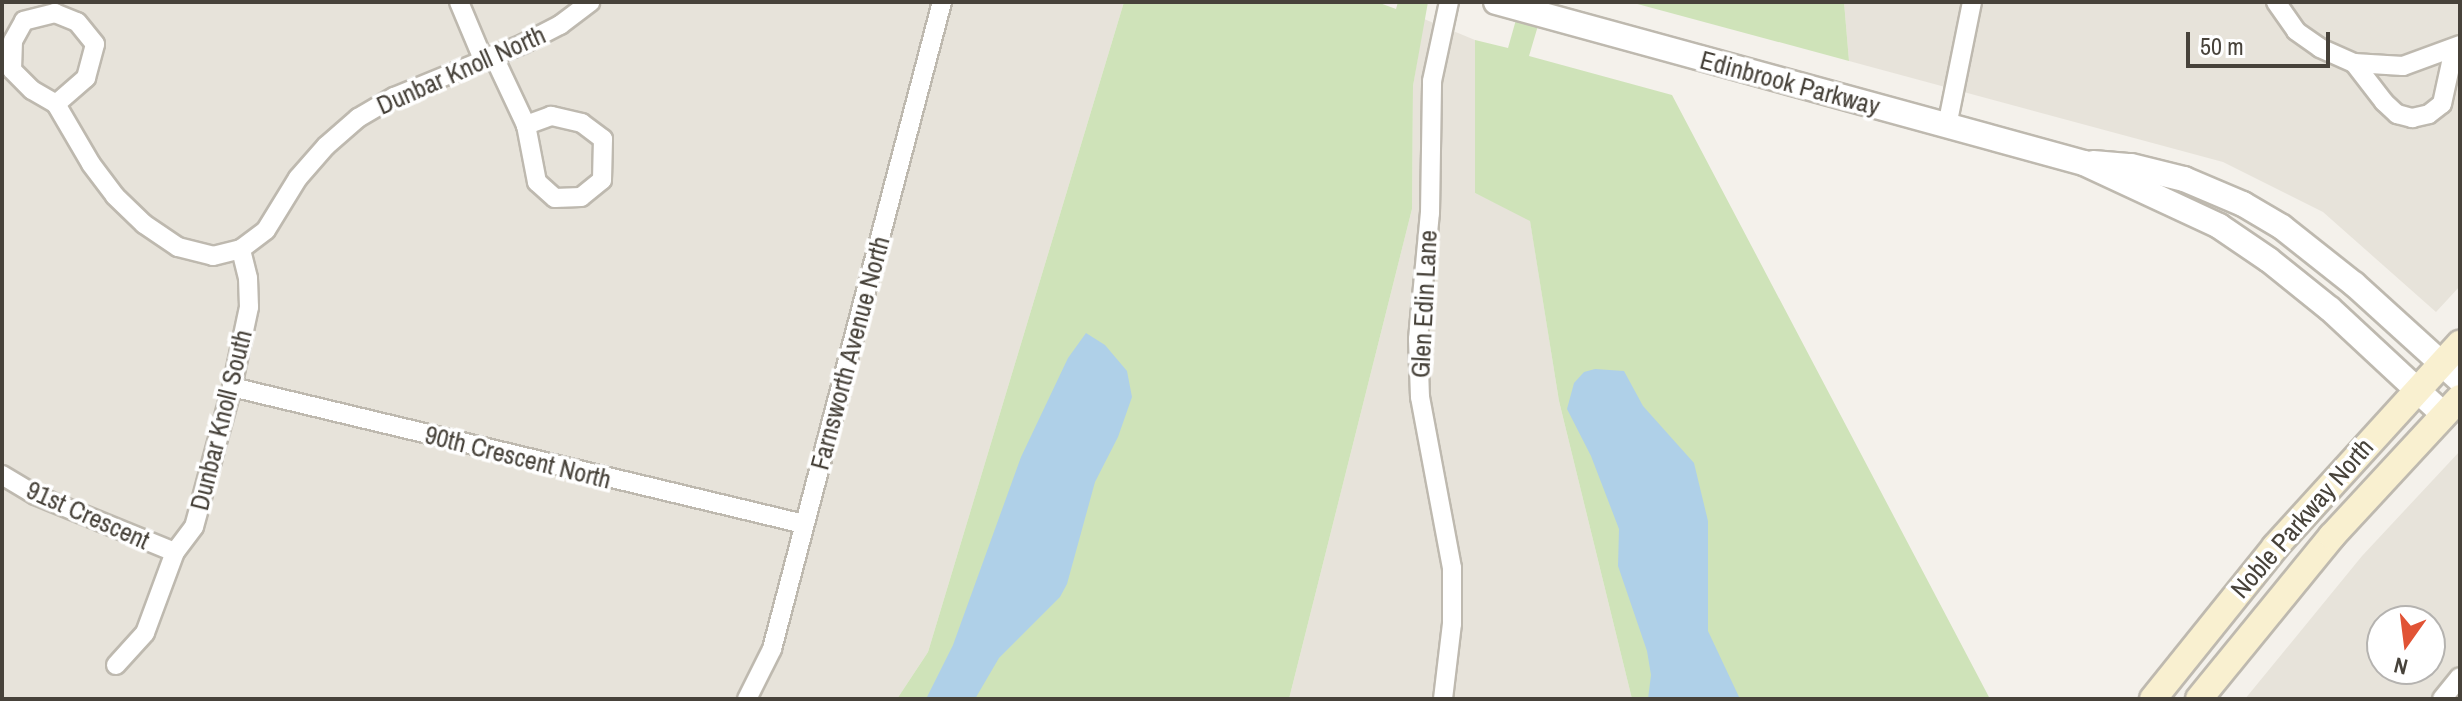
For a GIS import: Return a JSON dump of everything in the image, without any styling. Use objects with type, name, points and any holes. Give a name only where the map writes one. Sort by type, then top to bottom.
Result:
[{"type":"main road","name":"Noble Parkway North","points":[[2153,699],[2275,547],[2417,390],[2454,363]]},
{"type":"main road","name":"Noble Parkway North","points":[[2199,699],[2332,536],[2452,407]]},
{"type":"street","points":[[459,2],[526,125],[537,182],[555,198],[581,197],[602,180],[603,139],[582,123],[551,116],[526,125]]},
{"type":"street","name":"Dunbar Knoll North","points":[[241,249],[266,230],[298,178],[326,146],[358,118],[394,97],[560,25],[590,2]]},
{"type":"street","name":"Farnsworth Avenue North","points":[[747,699],[772,649],[942,2]]},
{"type":"street","name":"Glen Edin Lane","points":[[1443,699],[1452,624],[1452,568],[1420,397],[1418,339],[1430,213],[1432,81],[1449,2]]},
{"type":"street","name":"Edinbrook Parkway","points":[[1496,2],[2084,163],[2194,214],[2242,241],[2319,300],[2417,390],[2452,407]]},
{"type":"street","points":[[1947,126],[1972,2]]},
{"type":"street","points":[[2276,2],[2296,31],[2320,48],[2354,63],[2403,66],[2457,47]]},
{"type":"street","points":[[56,104],[86,78],[95,44],[77,22],[55,13],[24,21],[13,41],[12,70],[32,90],[56,104],[91,164],[115,196],[144,224],[194,254],[213,256],[241,249]]},
{"type":"street","points":[[2354,63],[2384,102],[2397,114],[2412,118],[2429,114],[2442,104],[2457,47]]},
{"type":"street","name":"Edinbrook Parkway","points":[[2084,163],[2131,166],[2184,179],[2243,204],[2318,252],[2454,363]]},
{"type":"street","name":"Dunbar Knoll South","points":[[116,665],[145,633],[175,552],[194,527],[232,387],[249,307],[248,278],[241,249]]},
{"type":"street","name":"90th Crescent North","points":[[232,387],[804,524]]},
{"type":"street","name":"91st Crescent","points":[[2,475],[35,495],[175,552]]},
{"type":"street","points":[[2442,699],[2460,677]]},
{"type":"shaded area","points":[[2,2],[1124,2],[928,652],[897,699],[2,699]]},
{"type":"shaded area","points":[[1844,2],[2460,2],[2460,286],[2436,312],[2323,212],[2223,162],[1849,61]]},
{"type":"shaded area","points":[[1424,19],[1475,40],[1475,193],[1530,220],[1559,401],[1632,699],[1289,699],[1412,209],[1413,86]]},
{"type":"shaded area","points":[[2460,451],[2460,699],[2245,699],[2362,556]]},
{"type":"green space","points":[[1124,2],[1377,2],[1396,9],[1398,2],[1428,2],[1413,86],[1412,209],[1289,699],[897,699],[928,652]]},
{"type":"green space","points":[[1521,2],[1545,2],[1529,56],[1672,95],[1990,699],[1632,699],[1559,401],[1530,221],[1475,193],[1475,40],[1508,48]]},
{"type":"green space","points":[[1630,2],[1844,2],[1849,61]]},
{"type":"water","points":[[1086,333],[1105,345],[1127,371],[1132,397],[1118,437],[1095,482],[1067,584],[1060,597],[999,658],[975,699],[926,699],[953,645],[1021,457],[1068,358]]},
{"type":"water","points":[[1595,369],[1624,371],[1643,406],[1694,463],[1708,521],[1708,631],[1740,699],[1648,699],[1651,675],[1647,651],[1618,566],[1619,529],[1591,456],[1567,409],[1574,383],[1584,372]]}]
